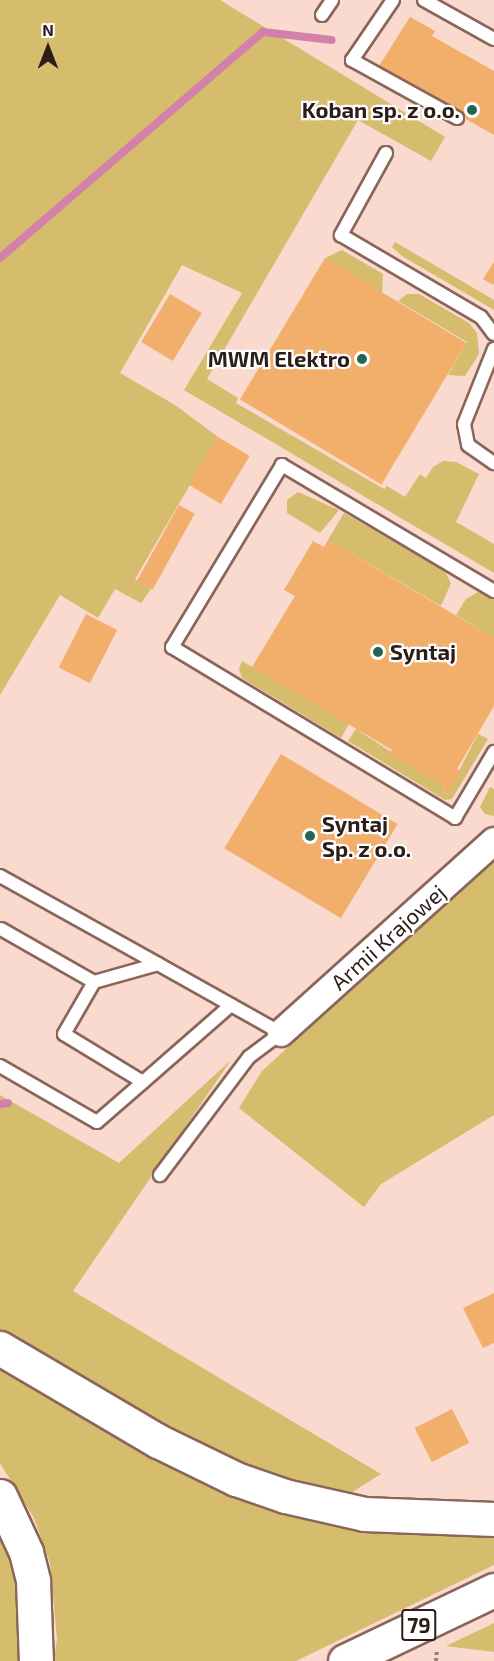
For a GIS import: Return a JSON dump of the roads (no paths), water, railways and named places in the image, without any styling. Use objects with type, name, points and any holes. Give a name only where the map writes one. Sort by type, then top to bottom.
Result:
[{"type":"main road","points":[[0,1348],[158,1441],[236,1479],[275,1492],[364,1514],[494,1519]]},
{"type":"main road","points":[[0,1496],[26,1552],[33,1581],[36,1661]]},
{"type":"main road","name":"79","points":[[345,1661],[494,1590]]},
{"type":"street","name":"Armii Krajowej","points":[[281,1033],[494,841]]},
{"type":"lane","points":[[322,15],[332,0]]},
{"type":"lane","points":[[393,0],[352,60],[457,118]]},
{"type":"lane","points":[[424,0],[494,39]]},
{"type":"lane","points":[[386,153],[341,235],[481,316],[494,334]]},
{"type":"lane","points":[[494,350],[464,424],[468,445],[494,463]]},
{"type":"lane","points":[[494,591],[282,465],[172,647],[455,818],[494,752]]},
{"type":"lane","points":[[0,876],[281,1033],[249,1057],[160,1175]]},
{"type":"lane","points":[[1,929],[94,982]]},
{"type":"lane","points":[[143,1082],[64,1034],[94,982],[158,964]]},
{"type":"lane","points":[[0,1066],[97,1122],[231,1005]]},
{"type":"waterway","points":[[0,258],[263,32],[332,40]]},
{"type":"waterway","points":[[0,1104],[8,1103]]},
{"type":"place","name":"Koban sp. z o.o.","points":[[472,110]]},
{"type":"place","name":"MWM Elektro","points":[[362,359]]},
{"type":"place","name":"Syntaj","points":[[378,652]]},
{"type":"place","name":"Syntaj Sp. z o.o.","points":[[310,836]]}]
